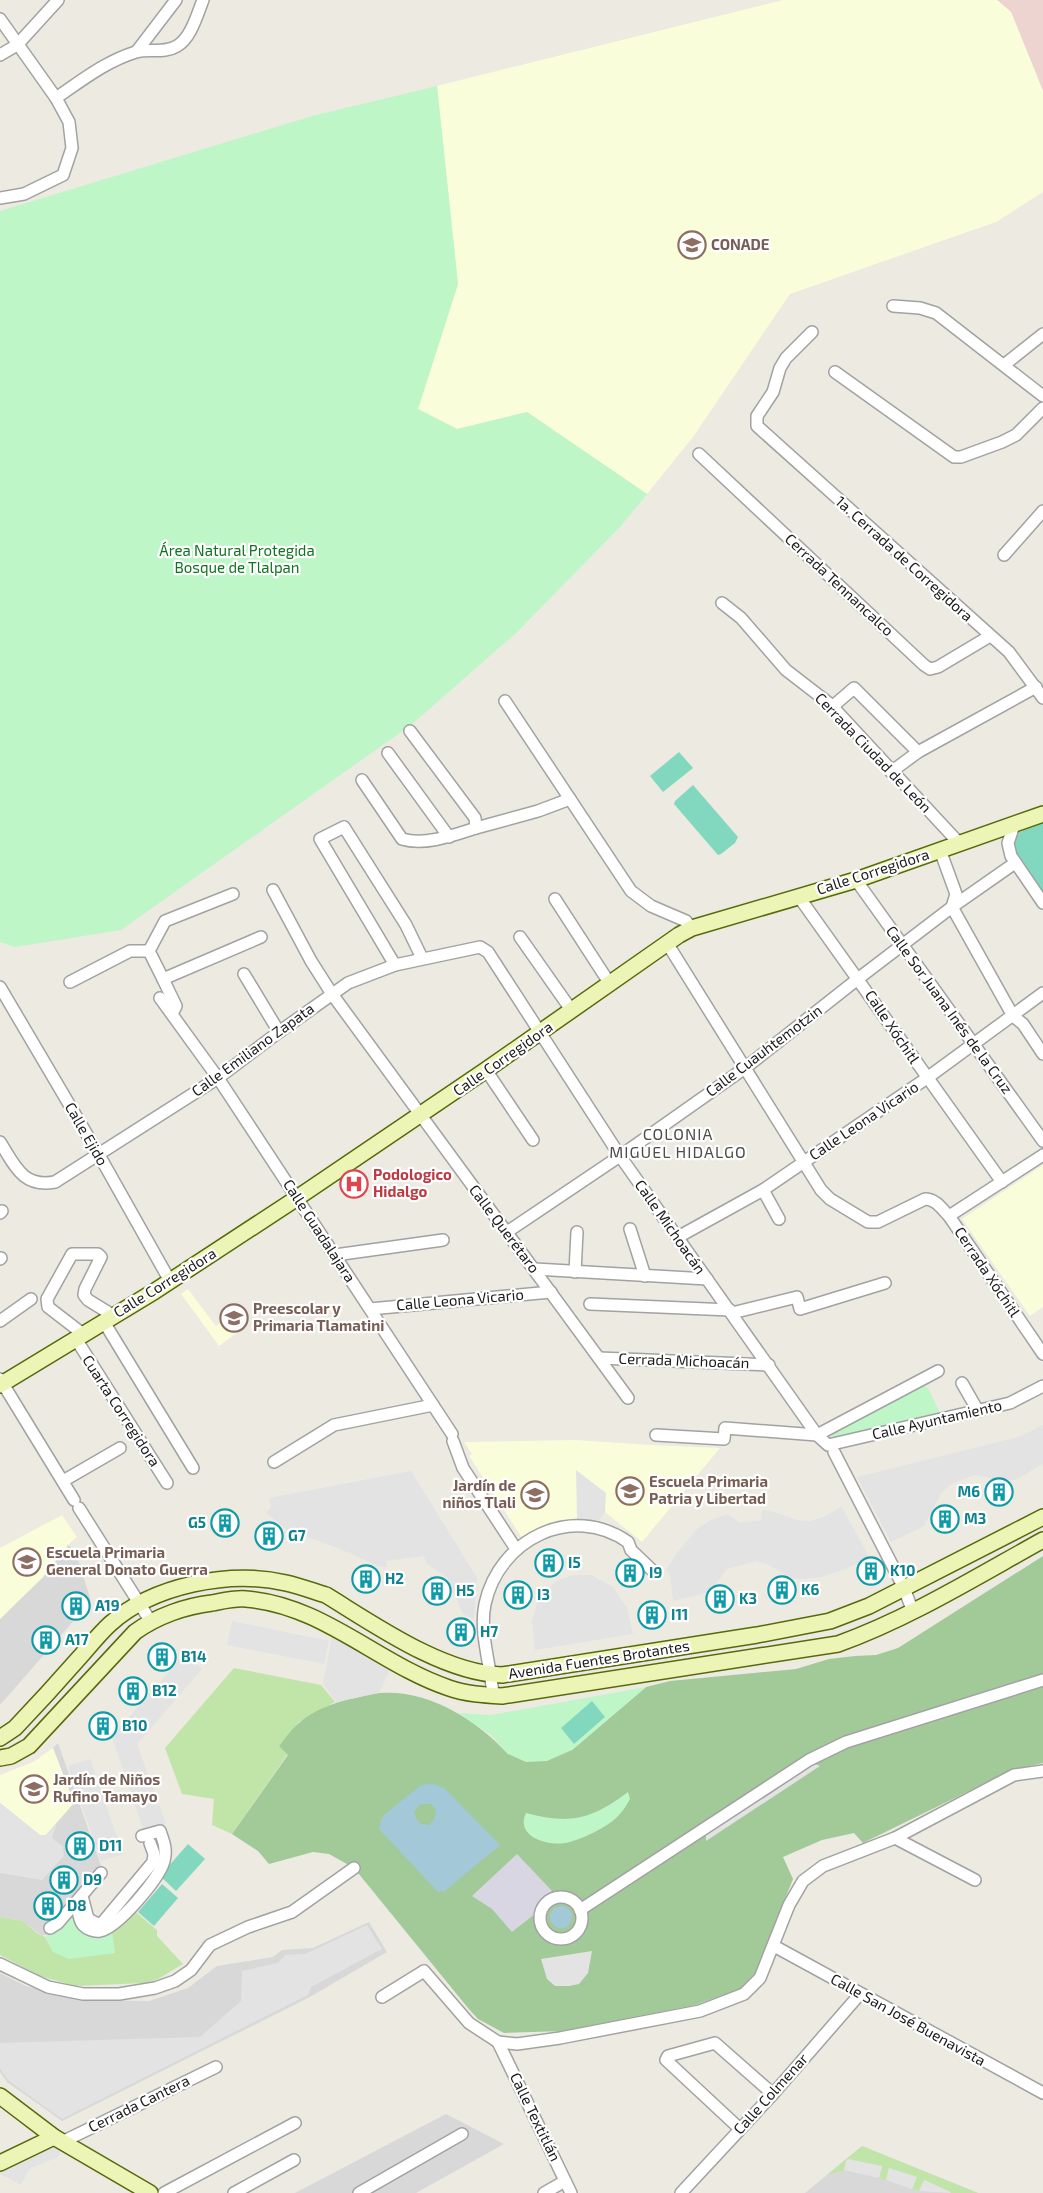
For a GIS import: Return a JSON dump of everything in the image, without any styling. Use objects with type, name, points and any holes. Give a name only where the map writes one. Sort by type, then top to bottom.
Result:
[{"type":"street","points":[[0,55],[17,45],[58,0]]},
{"type":"street","points":[[137,51],[176,0]]},
{"type":"street","points":[[56,98],[101,68],[137,51],[167,51],[178,46],[187,37],[203,0]]},
{"type":"street","points":[[0,19],[56,98],[69,122],[72,148],[63,175],[24,194],[0,198]]},
{"type":"street","points":[[894,306],[920,308],[936,313],[1043,396]]},
{"type":"street","name":"1a. Cerrada de Corregidora","points":[[812,332],[786,358],[780,368],[773,392],[756,416],[757,426],[1015,658],[1043,698]]},
{"type":"street","points":[[1004,365],[1043,334]]},
{"type":"street","points":[[835,372],[954,457],[961,457],[1016,435],[1043,408]]},
{"type":"street","name":"Cerrada Tennancalco","points":[[699,454],[930,669],[938,667],[990,636]]},
{"type":"street","points":[[1004,555],[1043,511]]},
{"type":"street","name":"Cerrada Ciudad de León","points":[[722,603],[741,618],[786,670],[832,707],[959,843]]},
{"type":"street","points":[[891,772],[918,752],[1036,687]]},
{"type":"street","points":[[832,707],[854,688],[918,752]]},
{"type":"street","points":[[505,701],[631,891],[651,906],[686,921],[692,928]]},
{"type":"street","points":[[410,731],[475,818],[476,828]]},
{"type":"street","points":[[388,754],[449,837]]},
{"type":"street","points":[[362,780],[402,839],[411,842],[449,837],[538,811],[570,799]]},
{"type":"street","name":"Calle Corregidora","points":[[1,1383],[170,1282],[420,1116],[667,943],[692,928],[856,880],[1043,814]]},
{"type":"street","points":[[1014,824],[1008,842],[1011,856],[1043,903]]},
{"type":"street","points":[[395,965],[320,839],[344,827],[406,925],[422,958]]},
{"type":"street","points":[[940,850],[956,894],[952,907],[1013,1016],[1023,1024],[1043,1054]]},
{"type":"street","name":"Calle Cuauhtemotzin","points":[[506,1232],[620,1156],[745,1068],[952,907],[1015,863]]},
{"type":"street","name":"Calle Sor Juana Inés de la Cruz","points":[[856,880],[1043,1141]]},
{"type":"street","name":"Calle Querétaro","points":[[272,890],[311,961],[332,994],[628,1398]]},
{"type":"street","points":[[149,950],[165,921],[233,894]]},
{"type":"street","name":"Calle Xóchitl","points":[[800,897],[1002,1182]]},
{"type":"street","points":[[555,899],[610,984]]},
{"type":"street","points":[[163,979],[261,937]]},
{"type":"street","points":[[520,937],[572,1011]]},
{"type":"street","points":[[667,943],[802,1163]]},
{"type":"street","name":"Calle Emiliano Zapata","points":[[0,1142],[17,1170],[30,1181],[42,1184],[55,1182],[218,1078],[348,983],[395,965],[422,958],[476,947],[488,952]]},
{"type":"street","points":[[149,950],[176,1006],[172,1014]]},
{"type":"street","points":[[70,982],[130,951],[149,950]]},
{"type":"street","name":"Calle Michoacán","points":[[488,952],[620,1156],[817,1435],[831,1448],[904,1588],[912,1612]]},
{"type":"street","points":[[244,974],[279,1032]]},
{"type":"street","name":"Calle Ejido","points":[[0,987],[99,1155],[170,1282]]},
{"type":"street","name":"Calle Leona Vicario","points":[[678,1237],[763,1190],[927,1078],[1043,993]]},
{"type":"street","name":"Calle Guadalajara","points":[[160,998],[218,1078],[433,1405],[453,1438],[463,1468],[516,1549]]},
{"type":"street","points":[[486,1070],[533,1140]]},
{"type":"street","points":[[949,1216],[1043,1155]]},
{"type":"street","name":"Cerrada Xóchitl","points":[[802,1163],[821,1190],[830,1198],[868,1222],[878,1222],[925,1199],[931,1199],[936,1202],[949,1216],[1043,1354]]},
{"type":"street","points":[[763,1190],[779,1219]]},
{"type":"street","points":[[630,1229],[645,1276]]},
{"type":"street","points":[[575,1272],[577,1232]]},
{"type":"street","points":[[334,1255],[443,1240]]},
{"type":"street","points":[[79,1337],[48,1307],[48,1300],[72,1254],[98,1254],[101,1257],[85,1289],[84,1295],[109,1319],[193,1468]]},
{"type":"street","name":"Calle Leona Vicario","points":[[535,1269],[707,1279]]},
{"type":"street","points":[[590,1304],[731,1311],[797,1298],[800,1309],[885,1283]]},
{"type":"street","name":"Calle Leona Vicario","points":[[370,1309],[551,1292]]},
{"type":"street","points":[[0,1322],[31,1299]]},
{"type":"street","name":"Cuarta Corregidora","points":[[79,1337],[167,1483]]},
{"type":"street","name":"Cerrada Michoacán","points":[[599,1358],[768,1365]]},
{"type":"street","points":[[656,1435],[724,1439],[725,1428],[817,1435],[938,1371]]},
{"type":"street","points":[[1,1383],[151,1622]]},
{"type":"street","points":[[962,1383],[978,1411]]},
{"type":"street","name":"Calle Ayuntamiento","points":[[831,1448],[1010,1403],[1043,1386]]},
{"type":"street","points":[[274,1462],[334,1425],[433,1405]]},
{"type":"street","points":[[63,1482],[120,1448]]},
{"type":"street","name":"Avenida Fuentes Brotantes","points":[[0,1738],[15,1728],[110,1624],[140,1604],[174,1590],[216,1579],[254,1579],[286,1583],[326,1596],[449,1665],[491,1674],[549,1668],[807,1626],[850,1614],[1043,1517]]},
{"type":"street","points":[[493,1695],[484,1630],[485,1605],[488,1593],[499,1571],[516,1549],[554,1529],[592,1525],[609,1530],[628,1542],[631,1550],[655,1573]]},
{"type":"street","name":"Avenida Fuentes Brotantes","points":[[0,1758],[11,1756],[30,1746],[135,1632],[151,1622],[201,1604],[244,1598],[288,1606],[311,1615],[426,1679],[451,1689],[493,1695],[614,1680],[838,1644],[863,1635],[912,1612],[1043,1540]]},
{"type":"street","points":[[580,1910],[809,1760],[846,1742],[1043,1680]]},
{"type":"street","points":[[382,1997],[424,1972],[469,2023],[498,2042],[517,2044],[560,2038],[700,2011],[744,1994],[760,1978],[789,1905],[804,1881],[823,1866],[895,1838],[1014,1775],[1043,1771]]},
{"type":"street","points":[[895,1838],[975,1880]]},
{"type":"street","points":[[79,1899],[88,1919],[98,1924],[103,1922],[151,1866],[154,1858],[146,1840]]},
{"type":"street","points":[[0,1964],[48,1987],[83,1994],[119,1994],[155,1988],[175,1981],[191,1970],[210,1946],[248,1927],[292,1912],[354,1868]]},
{"type":"street","points":[[50,1928],[58,1923],[102,1873]]},
{"type":"street","name":"Calle San José Buenavista","points":[[774,1946],[1043,2093]]},
{"type":"street","name":"Calle Colmenar","points":[[681,2193],[773,2094],[860,1994]]},
{"type":"street","name":"Calle Textitlán","points":[[498,2042],[571,2193]]},
{"type":"street","points":[[740,2129],[666,2060],[668,2056],[715,2043],[773,2094]]},
{"type":"street","name":"Cerrada Cantera","points":[[58,2139],[216,2067]]},
{"type":"street","points":[[0,2097],[58,2139],[150,2193]]},
{"type":"street","points":[[164,2193],[295,2123]]},
{"type":"street","points":[[359,2193],[462,2134]]},
{"type":"street","points":[[0,2163],[58,2139]]},
{"type":"street","points":[[234,2193],[294,2160]]},
{"type":"street","points":[[544,2193],[566,2181]]},
{"type":"shaded area","name":"CONADE","points":[[783,0],[997,0],[1011,12],[1043,91],[1043,192],[996,222],[790,294],[693,437],[647,494],[527,412],[457,429],[418,409],[458,284],[437,86]]},
{"type":"shaded area","points":[[997,0],[1043,0],[1043,91],[1011,12]]},
{"type":"shaded area","points":[[1043,1165],[1043,1307],[1030,1316],[962,1219]]},
{"type":"shaded area","name":"Preescolar y Primaria Tlamatini","points":[[188,1289],[216,1326],[237,1311],[247,1325],[219,1346],[181,1294]]},
{"type":"shaded area","points":[[1043,1425],[1043,1464],[1015,1480],[1002,1480],[975,1475],[953,1483],[942,1492],[924,1526],[891,1542],[857,1477],[1019,1437]]},
{"type":"shaded area","points":[[575,1440],[720,1448],[642,1542],[605,1512],[599,1521],[577,1519],[550,1524],[524,1541],[469,1456],[472,1454],[464,1442]]},
{"type":"shaded area","points":[[576,1470],[606,1493],[605,1512],[599,1521],[577,1519]]},
{"type":"shaded area","points":[[411,1471],[477,1578],[474,1619],[463,1614],[447,1577],[427,1564],[424,1556],[386,1561],[387,1567],[380,1567],[340,1549],[286,1529],[266,1513],[271,1507],[269,1498]]},
{"type":"shaded area","points":[[842,1507],[869,1557],[846,1569],[822,1577],[804,1579],[792,1578],[767,1564],[756,1561],[727,1569],[710,1592],[673,1601],[670,1574],[666,1570],[676,1554],[697,1529],[707,1522],[727,1514],[739,1522],[761,1521],[762,1510],[797,1520],[810,1521],[823,1517]]},
{"type":"shaded area","name":"Escuela Primaria General Donato Guerra","points":[[62,1515],[77,1537],[68,1545],[43,1577],[0,1619],[0,1548]]},
{"type":"shaded area","points":[[68,1545],[75,1550],[91,1601],[0,1705],[0,1619],[43,1577]]},
{"type":"shaded area","points":[[574,1575],[591,1575],[613,1587],[627,1608],[633,1634],[535,1650],[532,1621],[539,1597],[558,1580]]},
{"type":"shaded area","points":[[232,1621],[329,1641],[324,1664],[227,1645]]},
{"type":"shaded area","points":[[332,1636],[391,1668],[379,1693],[336,1702],[323,1684]]},
{"type":"shaded area","points":[[184,1654],[202,1669],[137,1744],[166,1824],[144,1831],[112,1737]]},
{"type":"shaded area","points":[[58,1743],[104,1874],[51,1933],[42,1936],[23,1921],[0,1917],[0,1803],[39,1835],[74,1803],[53,1748]]},
{"type":"shaded area","name":"Jardín de Niños Rufino Tamayo","points":[[53,1748],[74,1803],[46,1835],[40,1835],[0,1803],[0,1775],[33,1762]]},
{"type":"shaded area","points":[[90,1759],[123,1854],[101,1861],[68,1766]]},
{"type":"shaded area","points":[[810,1762],[820,1766],[706,1841],[706,1830]]},
{"type":"shaded area","points":[[0,1803],[40,1835],[46,1835],[57,1822],[52,1838],[63,1847],[64,1856],[42,1880],[0,1873]]},
{"type":"shaded area","points":[[517,1854],[552,1891],[540,1902],[536,1913],[512,1932],[492,1909],[472,1896]]},
{"type":"shaded area","points":[[369,1922],[387,1952],[308,1998],[62,2121],[7,2082],[0,2072],[0,1973],[26,1986],[82,2000],[149,2001],[188,1988],[217,1966],[273,1957],[282,1950],[313,1948]]},
{"type":"shaded area","points":[[367,1925],[382,1949],[311,1987],[308,1995],[62,2119],[9,2081],[0,2069],[0,2043],[200,2037],[241,2001],[242,1971],[278,1963],[285,1955],[305,1954]]},
{"type":"shaded area","points":[[592,1951],[588,1973],[579,1984],[555,1986],[547,1979],[541,1959]]},
{"type":"shaded area","points":[[446,2114],[504,2144],[416,2193],[295,2193]]},
{"type":"shaded area","points":[[52,2146],[61,2151],[58,2157],[29,2169],[21,2185],[0,2174],[0,2171]]},
{"type":"shaded area","points":[[862,2146],[978,2193],[805,2193]]},
{"type":"shaded area","points":[[848,2159],[882,2166],[879,2178],[844,2170]]},
{"type":"shaded area","points":[[889,2168],[917,2177],[912,2189],[886,2180]]},
{"type":"shaded area","points":[[924,2180],[951,2192],[919,2191]]},
{"type":"green space","name":"Área Natural Protegida Bosque de Tlalpan","points":[[437,86],[458,284],[418,409],[457,429],[527,412],[647,494],[620,527],[516,633],[411,725],[121,930],[15,947],[0,942],[0,211],[312,116]]},
{"type":"green space","points":[[679,752],[693,768],[663,792],[650,776]]},
{"type":"green space","points":[[693,785],[738,837],[735,843],[721,854],[718,855],[674,804]]},
{"type":"green space","points":[[1043,822],[1043,894],[1014,849],[1014,839],[1017,833]]},
{"type":"green space","points":[[922,1385],[928,1388],[941,1415],[840,1439],[830,1435]]},
{"type":"green space","points":[[1043,1556],[1043,1763],[1012,1770],[863,1843],[854,1833],[822,1840],[783,1857],[793,1879],[755,1973],[740,1989],[695,2005],[564,2031],[504,2033],[478,2019],[468,2008],[354,1868],[329,1854],[313,1852],[269,1864],[258,1851],[232,1834],[288,1755],[279,1746],[288,1734],[296,1725],[310,1715],[337,1703],[376,1693],[398,1693],[416,1696],[450,1709],[467,1719],[496,1741],[508,1754],[572,1750],[646,1687],[670,1681],[796,1669],[829,1659],[876,1655],[898,1648]]},
{"type":"green space","points":[[234,1668],[321,1685],[335,1702],[299,1722],[279,1746],[288,1754],[232,1834],[212,1825],[214,1799],[182,1794],[165,1748]]},
{"type":"green space","points":[[646,1687],[572,1750],[547,1761],[526,1762],[508,1754],[491,1735],[458,1713],[491,1715]]},
{"type":"green space","points":[[592,1701],[605,1717],[574,1744],[561,1728]]},
{"type":"green space","points":[[628,1792],[630,1799],[615,1819],[602,1828],[578,1839],[565,1843],[549,1843],[534,1838],[525,1828],[526,1813],[556,1819],[580,1817],[592,1814]]},
{"type":"green space","points":[[188,1844],[205,1859],[176,1891],[160,1876]]},
{"type":"green space","points":[[162,1884],[178,1898],[154,1926],[138,1912]]},
{"type":"green space","points":[[73,1909],[112,1931],[115,1953],[69,1959],[53,1952],[45,1937]]},
{"type":"green space","points":[[132,1909],[157,1930],[157,1936],[183,1964],[158,1979],[145,1983],[75,1986],[40,1976],[0,1955],[0,1917],[23,1921],[38,1934],[45,1937],[53,1952],[112,1931]]},
{"type":"green space","points":[[862,2146],[978,2193],[950,2193],[924,2180],[919,2191],[912,2189],[917,2177],[889,2168],[886,2180],[879,2178],[882,2167],[846,2161],[844,2170],[827,2175]]},
{"type":"water","points":[[433,1784],[444,1788],[500,1845],[445,1891],[438,1892],[379,1829],[385,1814],[421,1785]],"holes":[[[420,1804],[431,1804],[436,1810],[434,1820],[429,1825],[421,1824],[414,1812]]]},
{"type":"water","points":[[561,1906],[571,1913],[572,1917],[565,1927],[561,1928],[551,1921],[550,1917],[557,1907]]},
{"type":"place","name":"CONADE","points":[[692,245]]},
{"type":"place","name":"Podologico Hidalgo","points":[[354,1184]]},
{"type":"place","name":"Preescolar y Primaria Tlamatini","points":[[234,1318]]},
{"type":"place","name":"Escuela Primaria Patria y Libertad","points":[[630,1491]]},
{"type":"place","name":"M6","points":[[999,1492]]},
{"type":"place","name":"Jardín de niños Tlali","points":[[535,1495]]},
{"type":"place","name":"M3","points":[[945,1519]]},
{"type":"place","name":"G5","points":[[225,1523]]},
{"type":"place","name":"G7","points":[[269,1536]]},
{"type":"place","name":"Escuela Primaria General Donato Guerra","points":[[27,1562]]},
{"type":"place","name":"I5","points":[[549,1563]]},
{"type":"place","name":"K10","points":[[871,1571]]},
{"type":"place","name":"I9","points":[[630,1573]]},
{"type":"place","name":"H2","points":[[366,1579]]},
{"type":"place","name":"K6","points":[[782,1590]]},
{"type":"place","name":"H5","points":[[437,1591]]},
{"type":"place","name":"I3","points":[[518,1595]]},
{"type":"place","name":"K3","points":[[720,1599]]},
{"type":"place","name":"A19","points":[[76,1606]]},
{"type":"place","name":"I11","points":[[652,1615]]},
{"type":"place","name":"H7","points":[[461,1632]]},
{"type":"place","name":"A17","points":[[46,1640]]},
{"type":"place","name":"B14","points":[[162,1657]]},
{"type":"place","name":"B12","points":[[133,1691]]},
{"type":"place","name":"B10","points":[[103,1726]]},
{"type":"place","name":"Jardín de Niños Rufino Tamayo","points":[[34,1789]]},
{"type":"place","name":"D11","points":[[80,1846]]},
{"type":"place","name":"D9","points":[[64,1880]]},
{"type":"place","name":"D8","points":[[48,1906]]},
{"type":"district","name":"COLONIA MIGUEL HIDALGO","points":[[678,1143]]}]
